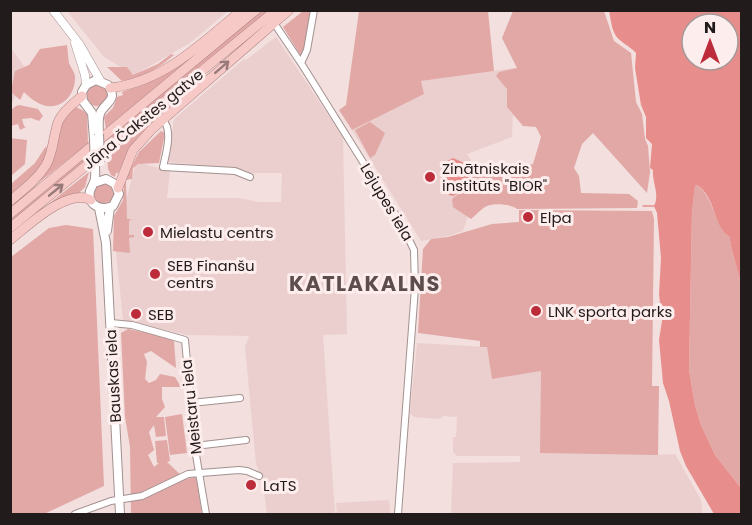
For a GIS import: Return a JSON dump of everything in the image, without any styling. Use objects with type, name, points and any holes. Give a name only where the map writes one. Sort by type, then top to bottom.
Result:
[{"type":"highway","points":[[110,88],[139,83],[177,64],[242,10]]},
{"type":"highway","name":"Jāņa Čakstes gatve","points":[[10,214],[256,10]]},
{"type":"highway","name":"Jāņa Čakstes gatve","points":[[10,228],[276,10]]},
{"type":"highway","points":[[118,188],[134,150],[142,140],[289,10]]},
{"type":"highway","points":[[10,201],[35,180],[46,165],[52,153],[60,119],[65,111],[82,96]]},
{"type":"highway","points":[[10,240],[53,207],[79,197],[85,197],[95,204]]},
{"type":"main road","points":[[97,136],[92,113],[82,96],[86,85],[100,80],[110,88],[111,99],[102,109],[99,117],[98,165],[90,193],[95,204],[110,207],[117,201],[118,188],[106,180],[98,165]]},
{"type":"main road","points":[[89,108],[102,109]]},
{"type":"main road","points":[[94,183],[106,180]]},
{"type":"main road","name":"Bauskas iela","points":[[95,204],[106,238]]},
{"type":"main road","name":"Bauskas iela","points":[[110,207],[106,238],[120,514]]},
{"type":"street","points":[[53,10],[80,45],[100,80]]},
{"type":"street","points":[[301,63],[307,50],[314,10]]},
{"type":"street","name":"Lejupes iela","points":[[274,23],[402,225],[414,250],[415,288],[398,514]]},
{"type":"street","points":[[74,39],[86,85]]},
{"type":"street","points":[[162,120],[167,124],[168,133],[163,167],[235,171],[250,177]]},
{"type":"street","name":"Meistaru iela","points":[[111,323],[132,325],[185,340],[198,472],[206,514]]},
{"type":"street","points":[[191,403],[240,398]]},
{"type":"street","points":[[195,446],[246,440]]},
{"type":"street","points":[[75,514],[104,503],[142,496],[188,474],[239,470],[259,476]]},
{"type":"shaded area","points":[[67,11],[228,11],[190,43],[134,75],[104,57]]},
{"type":"shaded area","points":[[246,11],[250,11],[106,129],[104,117],[113,108],[117,97],[123,95],[122,92],[173,68]]},
{"type":"shaded area","points":[[261,11],[270,11],[11,224],[11,217]]},
{"type":"shaded area","points":[[303,11],[312,11],[306,49],[301,56],[283,27]]},
{"type":"shaded area","points":[[359,11],[488,11],[494,71],[421,81],[424,94],[352,130],[339,110],[346,105]]},
{"type":"shaded area","points":[[513,11],[604,11],[614,41],[631,53],[636,102],[642,114],[648,146],[650,172],[647,193],[593,133],[582,144],[574,168],[579,176],[581,193],[629,194],[638,201],[637,208],[517,209],[494,204],[485,207],[471,219],[453,207],[452,199],[470,184],[473,169],[499,172],[533,164],[541,137],[536,127],[523,126],[507,107],[507,89],[496,76],[499,72],[517,68],[502,38]]},
{"type":"shaded area","points":[[609,11],[741,11],[741,283],[730,237],[720,226],[708,197],[697,185],[692,212],[689,370],[701,425],[715,455],[741,488],[741,514],[714,514],[686,466],[680,451],[663,383],[659,340],[662,321],[659,294],[661,258],[657,213],[654,206],[656,193],[653,170],[650,168],[652,144],[646,138],[646,117],[641,105],[635,68],[636,53],[616,36]]},
{"type":"shaded area","points":[[276,37],[343,137],[347,334],[323,335],[335,514],[267,514],[262,478],[256,464],[245,347],[249,336],[187,335],[123,320],[115,243],[136,162],[170,171],[167,198],[239,198],[258,202],[281,202],[282,173],[251,173],[168,162],[174,119],[244,59],[246,60]]},
{"type":"shaded area","points":[[67,45],[75,83],[66,100],[56,106],[43,105],[24,92],[20,100],[11,92],[15,71],[29,65],[40,49]]},
{"type":"shaded area","points":[[11,48],[29,73],[11,104]]},
{"type":"shaded area","points":[[171,54],[174,55],[150,72],[122,81],[107,67],[127,67],[133,75],[158,64]]},
{"type":"shaded area","points":[[515,68],[512,137],[467,154],[481,177],[463,231],[421,241],[352,130],[424,94],[421,81]]},
{"type":"shaded area","points":[[97,84],[105,87],[108,95],[105,103],[97,106],[89,103],[86,95],[89,87]]},
{"type":"shaded area","points":[[184,93],[138,137],[118,173],[115,177],[111,175],[107,157]]},
{"type":"shaded area","points":[[19,105],[38,109],[43,116],[39,121],[31,118],[22,119],[26,127],[20,130],[18,124],[11,126],[11,111]]},
{"type":"shaded area","points":[[76,107],[87,114],[88,144],[19,198],[36,177],[60,128]]},
{"type":"shaded area","points":[[370,122],[385,133],[375,155],[370,158],[355,130]]},
{"type":"shaded area","points":[[161,131],[165,133],[159,163],[138,164],[133,168],[132,179],[126,180],[127,219],[132,219],[129,221],[129,235],[134,235],[129,238],[130,253],[113,251],[114,216],[123,200],[124,182],[139,152]]},
{"type":"shaded area","points":[[10,138],[27,140],[25,164],[11,176]]},
{"type":"shaded area","points":[[46,146],[47,153],[41,168],[11,199],[11,184],[35,163]]},
{"type":"shaded area","points":[[453,158],[469,165],[473,173],[460,192],[453,196],[449,195],[448,191],[445,162]]},
{"type":"shaded area","points":[[89,172],[85,187],[77,195],[36,214]]},
{"type":"shaded area","points":[[104,183],[114,190],[115,194],[108,204],[104,205],[94,198],[93,194],[100,184]]},
{"type":"shaded area","points":[[697,185],[708,198],[720,227],[730,237],[741,283],[741,488],[715,455],[701,425],[689,370],[692,212]]},
{"type":"shaded area","name":"LNK sporta parks","points":[[519,210],[652,211],[654,219],[652,386],[659,386],[658,455],[540,453],[541,371],[492,379],[487,347],[480,347],[480,341],[418,333],[423,249],[431,239],[448,237],[492,224],[519,222]]},
{"type":"shaded area","points":[[66,225],[93,229],[104,486],[44,514],[11,514],[11,257],[49,228]]},
{"type":"shaded area","points":[[128,329],[174,341],[176,368],[151,351],[144,354],[147,362],[145,379],[149,383],[156,380],[160,374],[175,377],[181,387],[162,387],[165,407],[156,417],[164,417],[166,436],[156,437],[154,425],[149,432],[154,450],[148,455],[154,467],[159,463],[157,463],[155,441],[167,440],[170,461],[167,462],[185,479],[196,477],[202,514],[131,514],[130,447],[125,417],[121,333]]},
{"type":"shaded area","points":[[417,343],[487,347],[492,379],[541,371],[658,455],[675,454],[701,500],[702,514],[451,514],[453,463],[520,462],[520,456],[457,456],[453,452],[453,437],[456,437],[457,417],[443,416],[440,419],[414,417],[410,413]]},
{"type":"shaded area","points":[[182,414],[187,453],[170,455],[165,417]]},
{"type":"shaded area","points":[[389,500],[390,514],[337,514],[336,503]]},
{"type":"waterway","points":[[643,206],[654,206]]},
{"type":"place","name":"Zinātniskais institūts \"BIOR\"","points":[[430,177]]},
{"type":"place","name":"Elpa","points":[[528,217]]},
{"type":"place","name":"Mielastu centrs","points":[[148,232]]},
{"type":"place","name":"SEB Finanšu centrs","points":[[155,274]]},
{"type":"place","name":"LNK sporta parks","points":[[536,311]]},
{"type":"place","name":"SEB","points":[[136,314]]},
{"type":"place","name":"LaTS","points":[[251,485]]},
{"type":"district","name":"KATLAKALNS","points":[[365,283]]}]
